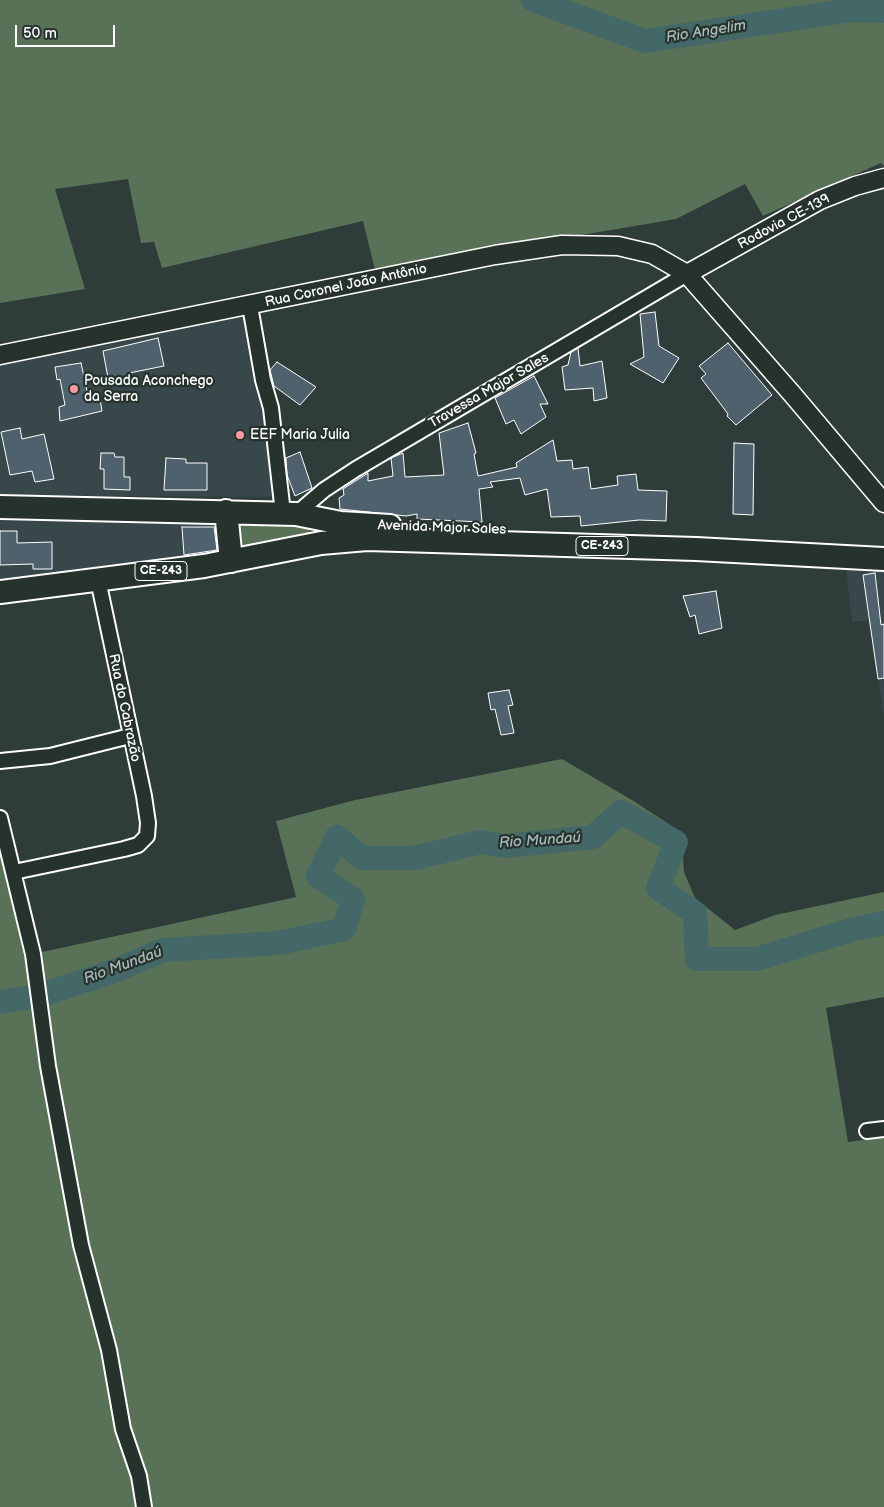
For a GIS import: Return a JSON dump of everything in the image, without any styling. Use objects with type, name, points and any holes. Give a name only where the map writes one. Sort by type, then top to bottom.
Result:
[{"type":"main road","name":"Avenida Major Sales","points":[[0,507],[289,513],[321,520],[496,536],[884,559]]},
{"type":"main road","points":[[226,511],[232,561]]},
{"type":"main road","points":[[320,542],[321,520]]},
{"type":"main road","name":"Avenida Major Sales","points":[[320,542],[496,536],[770,539],[884,546]]},
{"type":"main road","name":"CE-243","points":[[0,592],[232,561],[320,542]]},
{"type":"street","name":"Rodovia CE-139","points":[[687,274],[820,200],[855,186],[884,178]]},
{"type":"street","name":"Rua Coronel João Antônio","points":[[0,355],[495,255],[562,245],[592,244],[637,250],[666,260],[687,274],[793,394],[884,502]]},
{"type":"street","name":"Travessa Major Sales","points":[[289,513],[356,469],[687,274]]},
{"type":"street","points":[[250,306],[263,380],[272,413],[289,513]]},
{"type":"street","name":"Rua do Cabrazão","points":[[14,872],[124,849],[138,844],[147,836],[148,822],[144,796],[98,580]]},
{"type":"street","points":[[0,761],[50,756],[130,736]]},
{"type":"street","points":[[0,818],[33,954],[48,1066],[81,1245],[109,1350],[123,1429],[140,1476],[144,1507]]},
{"type":"street","points":[[867,1131],[884,1129]]},
{"type":"shaded area","points":[[248,311],[267,395],[272,497],[0,495],[0,362]]},
{"type":"shaded area","points":[[0,517],[219,521],[218,552],[0,581]]},
{"type":"shaded area","points":[[846,567],[884,567],[884,719],[871,620],[852,622]]},
{"type":"green space","points":[[0,0],[884,0],[884,166],[881,163],[763,216],[745,184],[676,219],[375,270],[363,221],[162,268],[154,242],[141,243],[128,179],[55,189],[85,289],[0,303]]},
{"type":"green space","points":[[236,524],[303,525],[309,526],[311,534],[239,548]]},
{"type":"green space","points":[[562,759],[632,800],[681,832],[684,872],[695,898],[735,930],[775,915],[884,892],[884,997],[826,1008],[848,1142],[884,1137],[884,1507],[0,1507],[0,818],[33,954],[296,897],[276,821],[355,800]]},
{"type":"building","points":[[655,312],[659,346],[679,358],[663,383],[630,364],[644,357],[640,314]]},
{"type":"building","points":[[158,338],[164,366],[129,373],[131,380],[109,383],[103,351]]},
{"type":"building","points":[[728,343],[772,395],[736,425],[727,416],[728,414],[701,378],[706,374],[699,366]]},
{"type":"building","points":[[578,348],[580,366],[602,361],[607,398],[594,401],[593,388],[565,390],[562,367],[568,365],[571,352]]},
{"type":"building","points":[[277,362],[316,387],[300,405],[274,386],[270,370]]},
{"type":"building","name":"Pousada Aconchego da Serra","points":[[81,363],[89,400],[100,399],[102,411],[60,421],[59,407],[65,405],[60,379],[57,380],[55,367]]},
{"type":"building","points":[[534,376],[548,404],[540,404],[546,417],[521,434],[514,420],[506,424],[495,398]]},
{"type":"building","points":[[468,423],[476,453],[474,454],[478,476],[517,467],[516,463],[553,440],[557,461],[572,460],[573,469],[588,467],[591,489],[618,485],[617,476],[636,474],[638,490],[667,491],[666,521],[639,520],[581,526],[580,516],[551,517],[547,489],[525,495],[520,478],[490,482],[493,487],[479,489],[482,522],[417,519],[417,514],[406,516],[340,509],[339,498],[344,495],[343,489],[368,473],[368,481],[393,476],[391,458],[403,453],[405,477],[444,475],[439,433]]},
{"type":"building","points":[[20,428],[22,439],[44,434],[54,479],[35,482],[32,471],[10,475],[1,432]]},
{"type":"building","points":[[734,443],[754,444],[753,515],[733,514]]},
{"type":"building","points":[[300,452],[312,488],[295,496],[287,475],[286,458]]},
{"type":"building","points":[[101,453],[114,453],[115,457],[124,457],[124,477],[130,477],[130,490],[104,489],[104,469],[100,469]]},
{"type":"building","points":[[166,458],[186,459],[186,463],[207,463],[207,490],[164,490]]},
{"type":"building","points":[[182,527],[214,527],[217,550],[184,555]]},
{"type":"building","points":[[0,531],[17,531],[17,543],[52,542],[52,569],[33,569],[33,564],[0,565]]},
{"type":"building","points":[[875,573],[881,625],[884,624],[884,678],[878,679],[863,575]]},
{"type":"building","points":[[716,591],[722,628],[699,634],[695,615],[690,617],[683,596]]},
{"type":"building","points":[[509,690],[513,705],[508,706],[514,733],[501,735],[495,709],[491,710],[488,693]]},
{"type":"waterway","name":"Rio Angelim","points":[[533,0],[645,41],[852,10],[884,11]]},
{"type":"waterway","name":"Rio Mundaú","points":[[47,993],[117,970],[163,950],[279,943],[344,929],[353,899],[318,876],[337,837],[362,858],[415,858],[480,842],[505,846],[593,837],[621,812],[676,842],[658,888],[695,913],[697,959],[757,959],[854,929],[884,923]]},
{"type":"waterway","name":"Rio Mundaú","points":[[0,1002],[25,998]]},
{"type":"place","name":"Pousada Aconchego da Serra","points":[[74,389]]},
{"type":"place","name":"EEF Maria Julia","points":[[240,435]]}]
